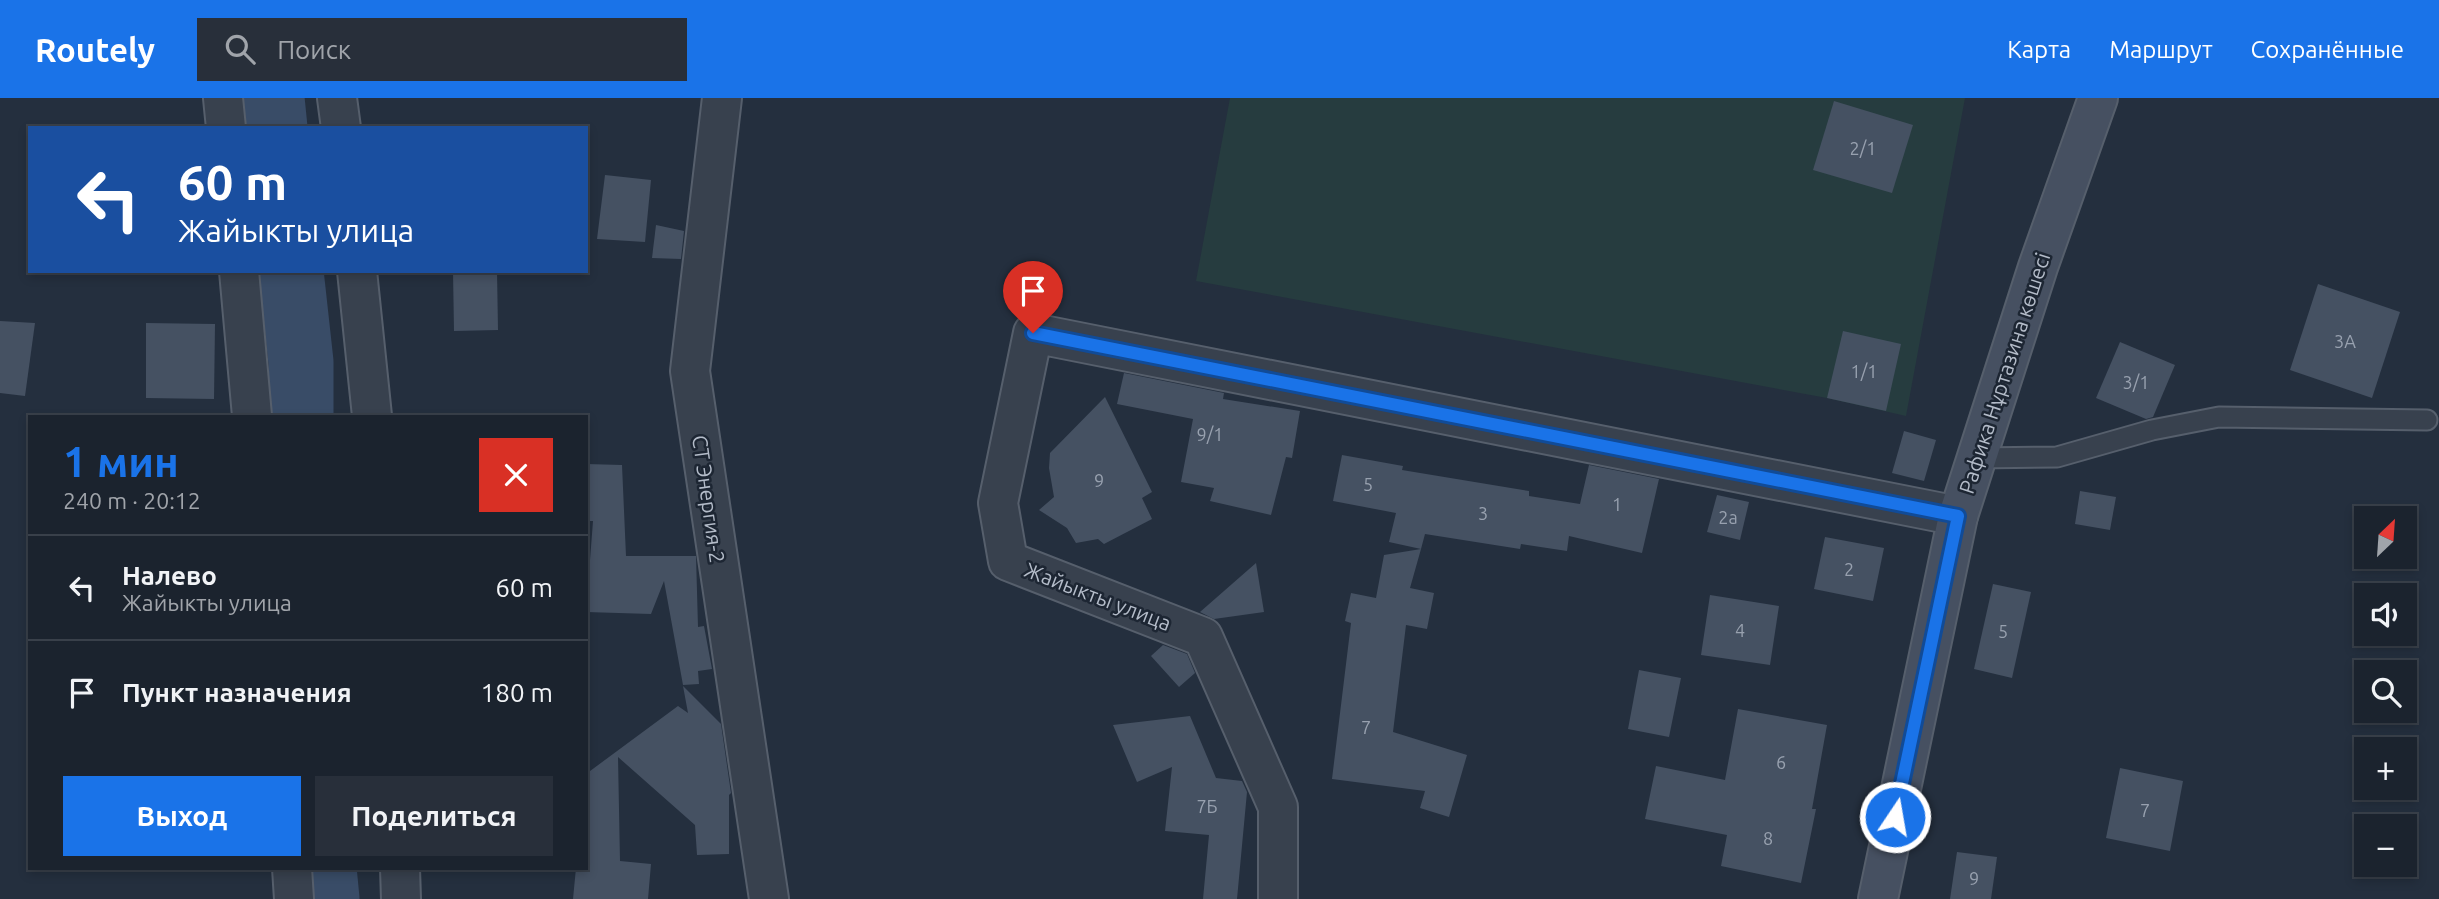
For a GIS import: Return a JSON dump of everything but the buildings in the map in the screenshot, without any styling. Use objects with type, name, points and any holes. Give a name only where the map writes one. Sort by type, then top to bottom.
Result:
[{"type":"street","points":[[223,98],[226,126]]},
{"type":"street","points":[[337,98],[341,126]]},
{"type":"street","name":"СТ Энергия-2","points":[[722,98],[690,371],[769,899]]},
{"type":"street","name":"Рафика Нұртазина көшесі","points":[[1878,899],[1958,516],[2098,98]]},
{"type":"street","points":[[239,273],[252,415]]},
{"type":"street","points":[[357,273],[372,415]]},
{"type":"street","name":"Жайыкты улица","points":[[1278,899],[1278,807],[1203,637],[1008,561],[998,503],[1033,333],[1958,516]]},
{"type":"street","points":[[292,870],[294,899]]},
{"type":"street","points":[[400,870],[401,899]]},
{"type":"lane","points":[[1976,458],[2057,457],[2152,430],[2219,417],[2427,420]]},
{"type":"green space","points":[[1230,98],[1965,98],[1906,416],[1827,398],[1196,281]]},
{"type":"waterway","points":[[272,98],[275,126]]},
{"type":"waterway","points":[[291,273],[301,362],[301,415]]},
{"type":"waterway","points":[[324,870],[327,899]]},
{"type":"route","points":[[1033,333],[1958,516],[1895,817]]}]
